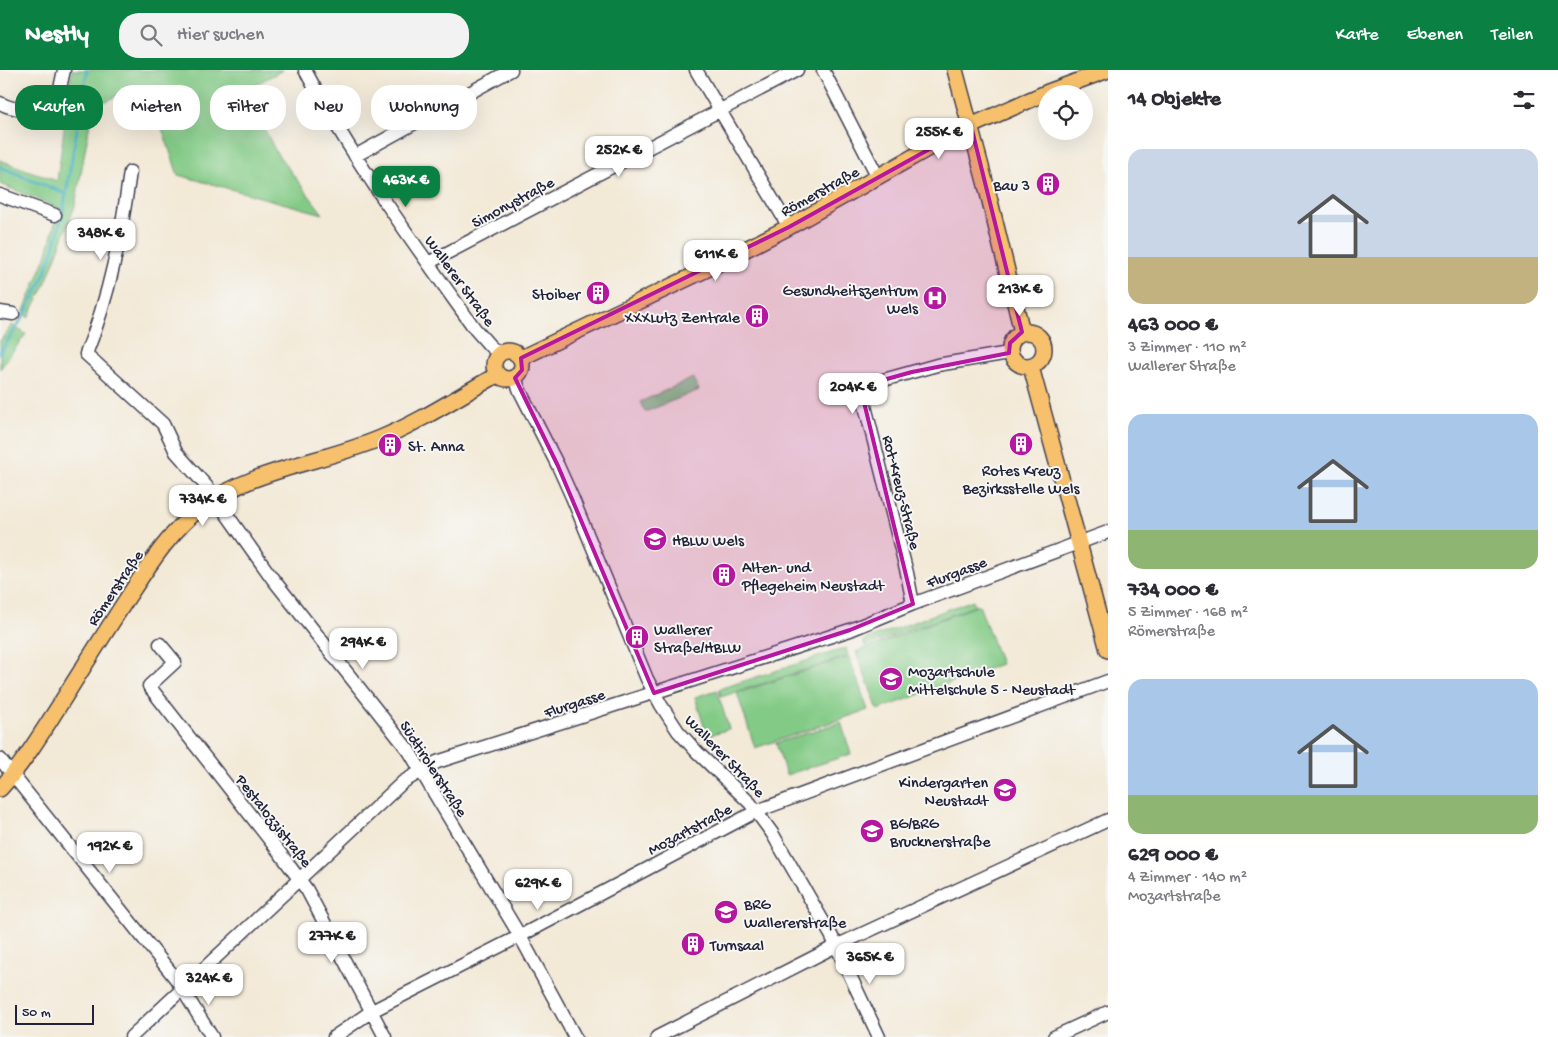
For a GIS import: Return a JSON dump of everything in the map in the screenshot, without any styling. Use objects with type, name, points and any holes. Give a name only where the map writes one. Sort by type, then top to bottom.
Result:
[{"type":"main road","points":[[955,70],[971,126],[1022,332]]},
{"type":"main road","name":"Römerstraße","points":[[521,358],[704,271],[789,227],[971,126],[1048,92],[1108,70]]},
{"type":"main road","points":[[1022,332],[1033,332],[1042,339],[1045,346],[1045,352],[1040,362],[1031,367],[1022,366],[1014,361],[1010,353],[1010,343],[1015,336],[1022,332]]},
{"type":"main road","points":[[506,351],[512,352],[521,358],[522,370],[515,378],[506,380],[498,375],[494,369],[494,363],[500,354],[506,351]]},
{"type":"main road","points":[[1031,367],[1108,650]]},
{"type":"main road","name":"Römerstraße","points":[[0,789],[13,775],[151,561],[179,529],[202,507],[240,484],[273,471],[343,452],[381,438],[414,422],[498,375]]},
{"type":"street","points":[[0,103],[16,110],[34,109],[57,102],[64,70]]},
{"type":"street","name":"Wallerer Straße","points":[[305,70],[328,113],[355,156],[428,263],[475,330],[500,354]]},
{"type":"street","points":[[355,156],[511,70]]},
{"type":"street","points":[[696,70],[789,227]]},
{"type":"street","name":"Simonystraße","points":[[428,263],[797,70]]},
{"type":"street","points":[[823,70],[878,177]]},
{"type":"street","name":"Südtirolerstraße","points":[[130,172],[117,253],[102,311],[86,354],[163,424],[176,452],[208,488],[272,578],[409,751],[520,936],[575,1037]]},
{"type":"street","points":[[0,194],[55,215]]},
{"type":"street","points":[[0,312],[13,314]]},
{"type":"street","name":"Rot-Kreuz-Straße","points":[[913,604],[862,394],[869,384],[937,365],[1010,353]]},
{"type":"street","name":"Wallerer Straße","points":[[515,378],[570,492],[654,693],[684,738],[757,811],[836,946],[879,1037]]},
{"type":"street","name":"Flurgasse","points":[[131,1037],[403,782],[421,770],[437,762],[850,630],[913,604],[1108,532]]},
{"type":"street","name":"Pestalozzistraße","points":[[160,644],[175,662],[150,686],[300,879],[385,1037]]},
{"type":"street","name":"Mozartstraße","points":[[334,1037],[372,1011],[520,936],[757,811],[1108,681]]},
{"type":"street","points":[[0,759],[176,979],[212,1037]]},
{"type":"street","points":[[657,1037],[836,946],[1108,820]]},
{"type":"street","points":[[1054,1037],[1108,1012]]},
{"type":"highlighted area","points":[[971,126],[1022,332],[1010,343],[1009,353],[912,372],[869,384],[862,394],[913,604],[850,630],[654,693],[558,466],[515,378],[522,370],[521,358],[789,227]]},
{"type":"green space","points":[[72,70],[283,70],[254,85],[210,85],[210,130],[265,130],[276,152],[323,214],[178,175],[162,130],[200,130],[200,85],[113,85],[113,98],[103,101],[103,85],[70,85]]},
{"type":"green space","points":[[64,130],[89,130],[75,206],[45,285],[28,318],[23,313],[46,257],[59,208],[0,184],[0,160],[57,181]]},
{"type":"green space","points":[[12,325],[26,334],[0,369],[0,341]]},
{"type":"green space","points":[[693,378],[699,390],[645,412],[640,402]]},
{"type":"green space","points":[[973,600],[975,606],[865,646],[863,641]]},
{"type":"green space","points":[[979,605],[1001,664],[878,710],[856,652]]},
{"type":"green space","points":[[846,648],[848,656],[721,697],[719,689]]},
{"type":"green space","points":[[849,657],[868,710],[755,748],[737,693]]},
{"type":"green space","points":[[717,690],[729,729],[707,736],[695,697]]},
{"type":"green space","points":[[841,722],[851,754],[786,775],[776,743]]},
{"type":"waterway","points":[[0,167],[66,194],[87,70]]},
{"type":"waterway","points":[[0,352],[24,315],[43,278],[57,238],[66,194]]},
{"type":"place","name":"Bau 3","points":[[1048,184]]},
{"type":"place","name":"Stoiber","points":[[598,293]]},
{"type":"place","name":"Gesundheitszentrum Wels","points":[[935,298]]},
{"type":"place","name":"XXXLutz Zentrale","points":[[757,316]]},
{"type":"place","name":"Rotes Kreuz Bezirksstelle Wels","points":[[1021,444]]},
{"type":"place","name":"St. Anna","points":[[390,445]]},
{"type":"place","name":"HBLW Wels","points":[[655,539]]},
{"type":"place","name":"Alten- und Pflegeheim Neustadt","points":[[724,575]]},
{"type":"place","name":"Wallerer Straße/HBLW","points":[[637,637]]},
{"type":"place","name":"Mozartschule Mittelschule 5 - Neustadt","points":[[891,679]]},
{"type":"place","name":"Kindergarten Neustadt","points":[[1005,790]]},
{"type":"place","name":"BG/BRG Brucknerstraße","points":[[872,831]]},
{"type":"place","name":"BRG Wallererstraße","points":[[726,912]]},
{"type":"place","name":"Turnsaal","points":[[693,944]]}]
